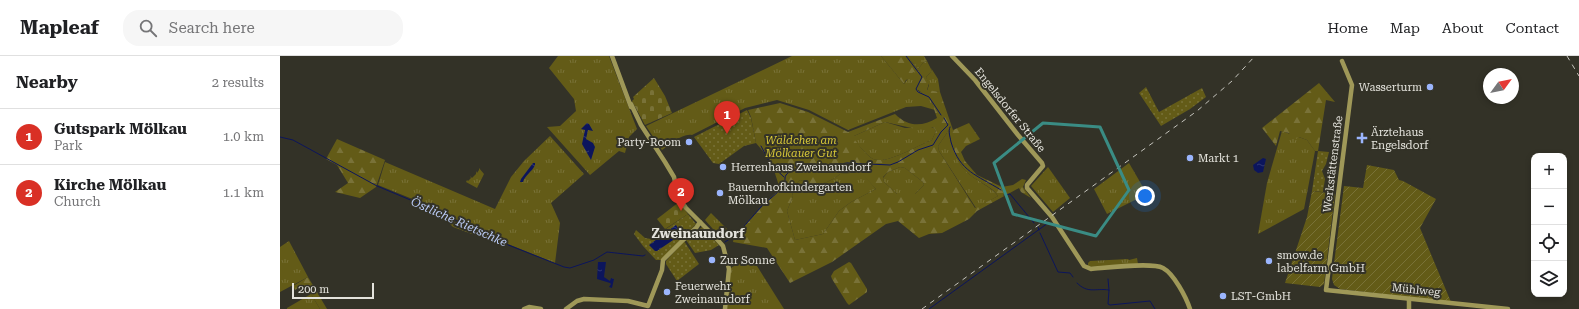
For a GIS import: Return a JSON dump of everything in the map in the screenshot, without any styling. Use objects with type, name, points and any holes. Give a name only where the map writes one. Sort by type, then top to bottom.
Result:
[{"type":"street","points":[[612,56],[630,104],[674,177],[678,196],[686,208],[720,241],[726,256],[729,271],[725,309]]},
{"type":"street","name":"Engelsdorfer Straße","points":[[952,56],[979,85],[1042,163],[1043,166],[1027,185],[1027,188],[1052,217],[1084,266],[1091,269],[1160,266],[1169,272],[1190,309]]},
{"type":"street","name":"Werkstättenstraße","points":[[1329,290],[1329,270],[1352,86],[1342,61]]},
{"type":"street","points":[[566,309],[577,301],[584,299],[628,301],[648,306],[662,270],[664,260],[696,228],[700,222]]},
{"type":"street","name":"Mühlweg","points":[[1329,290],[1508,309]]},
{"type":"street","points":[[1409,309],[1410,299]]},
{"type":"street","points":[[524,309],[532,307],[541,309]]},
{"type":"highlighted area","points":[[1043,123],[1100,127],[1129,190],[1096,236],[1013,214],[994,163]]},
{"type":"green space","points":[[558,56],[609,56],[637,129],[629,137],[625,153],[619,151],[590,175],[547,127],[560,126],[576,111],[574,99],[549,68]]},
{"type":"green space","points":[[792,56],[881,56],[904,84],[913,72],[918,70],[921,78],[918,91],[929,96],[935,110],[921,106],[906,107],[848,130],[809,110],[777,100],[745,108],[692,135],[684,136],[676,140],[662,150],[646,126]]},
{"type":"green space","name":"Wäldchen am Mölkauer Gut","points":[[881,56],[907,56],[918,69],[927,61],[932,71],[926,77],[929,83],[927,90],[940,92],[953,130],[969,123],[980,139],[966,146],[961,152],[965,161],[977,175],[1002,187],[1013,185],[1022,179],[1026,180],[1023,187],[1031,198],[1021,192],[1019,188],[977,211],[969,219],[942,233],[929,234],[919,238],[898,221],[886,224],[832,262],[790,283],[767,248],[733,242],[734,237],[780,189],[771,161],[756,143],[751,117],[748,110],[780,103],[808,112],[848,132],[895,114],[905,121],[915,124],[926,123],[937,118],[931,100],[917,89],[921,80],[918,70],[917,73],[913,72],[911,78],[906,80],[904,84]],"holes":[[[885,122],[916,129],[926,130],[932,127],[936,131],[932,140],[902,154],[879,160],[873,159],[868,155],[854,139],[854,136]],[[949,130],[952,146],[962,166],[972,177],[992,189],[998,196],[975,208],[939,151],[938,146]],[[900,167],[905,168],[923,182],[924,185],[915,194],[897,194],[884,182],[883,177],[888,172]],[[860,172],[876,189],[851,202],[839,211],[823,234],[795,240],[787,211],[793,196],[791,188],[800,180],[819,186],[840,174]]]},
{"type":"green space","points":[[907,56],[924,56],[927,61],[918,69]]},
{"type":"green space","points":[[931,68],[938,79],[940,92],[927,91],[929,85],[926,77],[932,71]]},
{"type":"green space","points":[[654,78],[665,96],[672,113],[645,125],[632,101],[634,99],[633,97]]},
{"type":"green space","points":[[1319,83],[1335,102],[1326,100],[1318,151],[1315,151],[1307,140],[1299,137],[1296,139],[1290,136],[1289,133],[1280,131],[1276,146],[1262,128]]},
{"type":"green space","points":[[1146,87],[1159,112],[1202,88],[1206,97],[1190,109],[1161,126],[1139,93]]},
{"type":"green space","points":[[747,110],[751,118],[756,143],[744,146],[719,164],[713,163],[694,137]]},
{"type":"green space","points":[[885,122],[905,128],[931,127],[936,131],[932,140],[902,154],[886,159],[873,159],[853,139],[854,136]]},
{"type":"green space","points":[[949,130],[955,153],[961,165],[972,176],[992,189],[998,196],[976,208],[939,151],[938,146]]},
{"type":"green space","points":[[1282,131],[1307,140],[1315,151],[1304,209],[1258,234],[1267,183]]},
{"type":"green space","points":[[550,136],[584,174],[551,203],[560,223],[555,263],[478,232],[442,211],[378,185],[385,162],[495,209],[511,177],[524,161]]},
{"type":"green space","points":[[337,139],[385,160],[376,187],[360,198],[335,192],[348,183],[337,165],[326,159]]},
{"type":"green space","points":[[1318,151],[1329,152],[1326,164],[1322,171],[1325,179],[1323,192],[1312,191]]},
{"type":"green space","points":[[1129,163],[1147,194],[1107,214],[1094,189]]},
{"type":"green space","points":[[1367,165],[1394,170],[1399,180],[1436,199],[1420,228],[1451,302],[1340,289],[1334,285],[1332,279],[1344,186],[1363,188]]},
{"type":"green space","points":[[900,167],[905,168],[923,182],[924,185],[915,194],[897,194],[884,182],[883,178],[888,172]]},
{"type":"green space","points":[[1048,167],[1070,198],[1053,212],[1031,186]]},
{"type":"green space","points":[[479,168],[484,174],[477,188],[466,182],[471,178],[470,176],[472,178],[476,174],[476,171],[477,173]]},
{"type":"green space","points":[[861,172],[876,189],[851,202],[839,211],[823,234],[795,240],[787,211],[793,196],[791,188],[800,180],[819,186],[840,174]]},
{"type":"green space","points":[[1312,191],[1335,194],[1324,284],[1320,287],[1285,283],[1307,217]]},
{"type":"green space","points":[[679,202],[688,214],[665,229],[657,219]]},
{"type":"green space","points":[[711,213],[727,229],[720,237],[705,220]]},
{"type":"green space","points":[[688,214],[696,224],[661,260],[656,260],[634,234],[636,230],[645,238],[651,239]]},
{"type":"green space","points":[[441,215],[481,235],[480,237],[453,227]]},
{"type":"green space","points":[[702,227],[719,245],[711,250],[695,253],[686,240]]},
{"type":"green space","points":[[289,241],[308,277],[280,292],[280,247]]},
{"type":"green space","points":[[684,241],[699,264],[677,281],[666,264],[666,261]]},
{"type":"green space","points":[[752,258],[784,309],[727,309],[730,270],[732,267]]},
{"type":"green space","points":[[1137,258],[1138,264],[1088,266],[1090,261],[1129,260]]},
{"type":"green space","points":[[849,262],[867,289],[867,292],[849,305],[831,276],[834,271]]},
{"type":"green space","points":[[308,277],[327,309],[320,309],[307,287],[303,285],[295,290],[293,286]]},
{"type":"green space","points":[[311,294],[320,309],[287,309],[287,308]]},
{"type":"water","points":[[587,123],[593,131],[588,130],[586,139],[593,143],[595,147],[591,160],[582,144],[585,130],[581,129]]},
{"type":"water","points":[[1263,158],[1266,159],[1263,172],[1258,173],[1254,170],[1253,165]]},
{"type":"water","points":[[533,163],[535,163],[534,167],[525,177],[523,182],[520,182],[521,179]]},
{"type":"water","points":[[676,225],[683,236],[682,237],[679,236],[657,251],[649,245]]},
{"type":"water","points":[[598,262],[606,262],[604,277],[610,281],[611,278],[614,279],[612,288],[609,287],[611,284],[610,283],[597,279]]},
{"type":"waterway","points":[[906,56],[922,77],[916,89],[918,92],[929,97],[941,115]]},
{"type":"waterway","name":"Östliche Rietschke","points":[[725,242],[741,229],[764,204],[780,190],[785,184],[785,178],[789,172],[847,163],[890,165],[918,150],[933,145],[941,132],[948,125],[944,118]]},
{"type":"waterway","points":[[950,127],[949,132],[951,142],[959,160],[970,172],[1001,190]]},
{"type":"waterway","name":"Östliche Rietschke","points":[[280,137],[293,140],[377,186],[444,214],[478,233],[564,267],[570,268],[594,260],[607,252],[645,255]]},
{"type":"waterway","points":[[761,146],[771,165],[784,177]]},
{"type":"waterway","points":[[1004,195],[1010,194],[1034,223]]},
{"type":"waterway","points":[[929,309],[1048,223]]},
{"type":"waterway","points":[[1040,233],[1058,272],[1070,273],[1073,277]]},
{"type":"waterway","points":[[1108,279],[1109,290]]},
{"type":"waterway","points":[[1077,283],[1088,290],[1109,290],[1108,304],[1110,305],[1150,301],[1155,309]]},
{"type":"railway","points":[[922,309],[1197,111],[1232,81],[1255,56]]},
{"type":"railway","points":[[1567,56],[1579,76]]},
{"type":"place","name":"Wasserturm","points":[[1430,87]]},
{"type":"place","name":"Gutspark Mölkau","points":[[727,134]]},
{"type":"place","name":"Ärztehaus Engelsdorf","points":[[1362,138]]},
{"type":"place","name":"Party-Room","points":[[689,142]]},
{"type":"place","name":"Markt 1","points":[[1190,158]]},
{"type":"place","name":"Herrenhaus Zweinaundorf","points":[[723,167]]},
{"type":"place","name":"Bauernhofkindergarten Mölkau","points":[[720,193]]},
{"type":"place","name":"Kirche Mölkau","points":[[681,211]]},
{"type":"place","name":"Zur Sonne","points":[[712,260]]},
{"type":"place","name":"smow.de labelfarm GmbH","points":[[1269,261]]},
{"type":"place","name":"Feuerwehr Zweinaundorf","points":[[667,292]]},
{"type":"place","name":"LST-GmbH","points":[[1223,296]]},
{"type":"district","name":"Zweinaundorf","points":[[698,233]]}]
